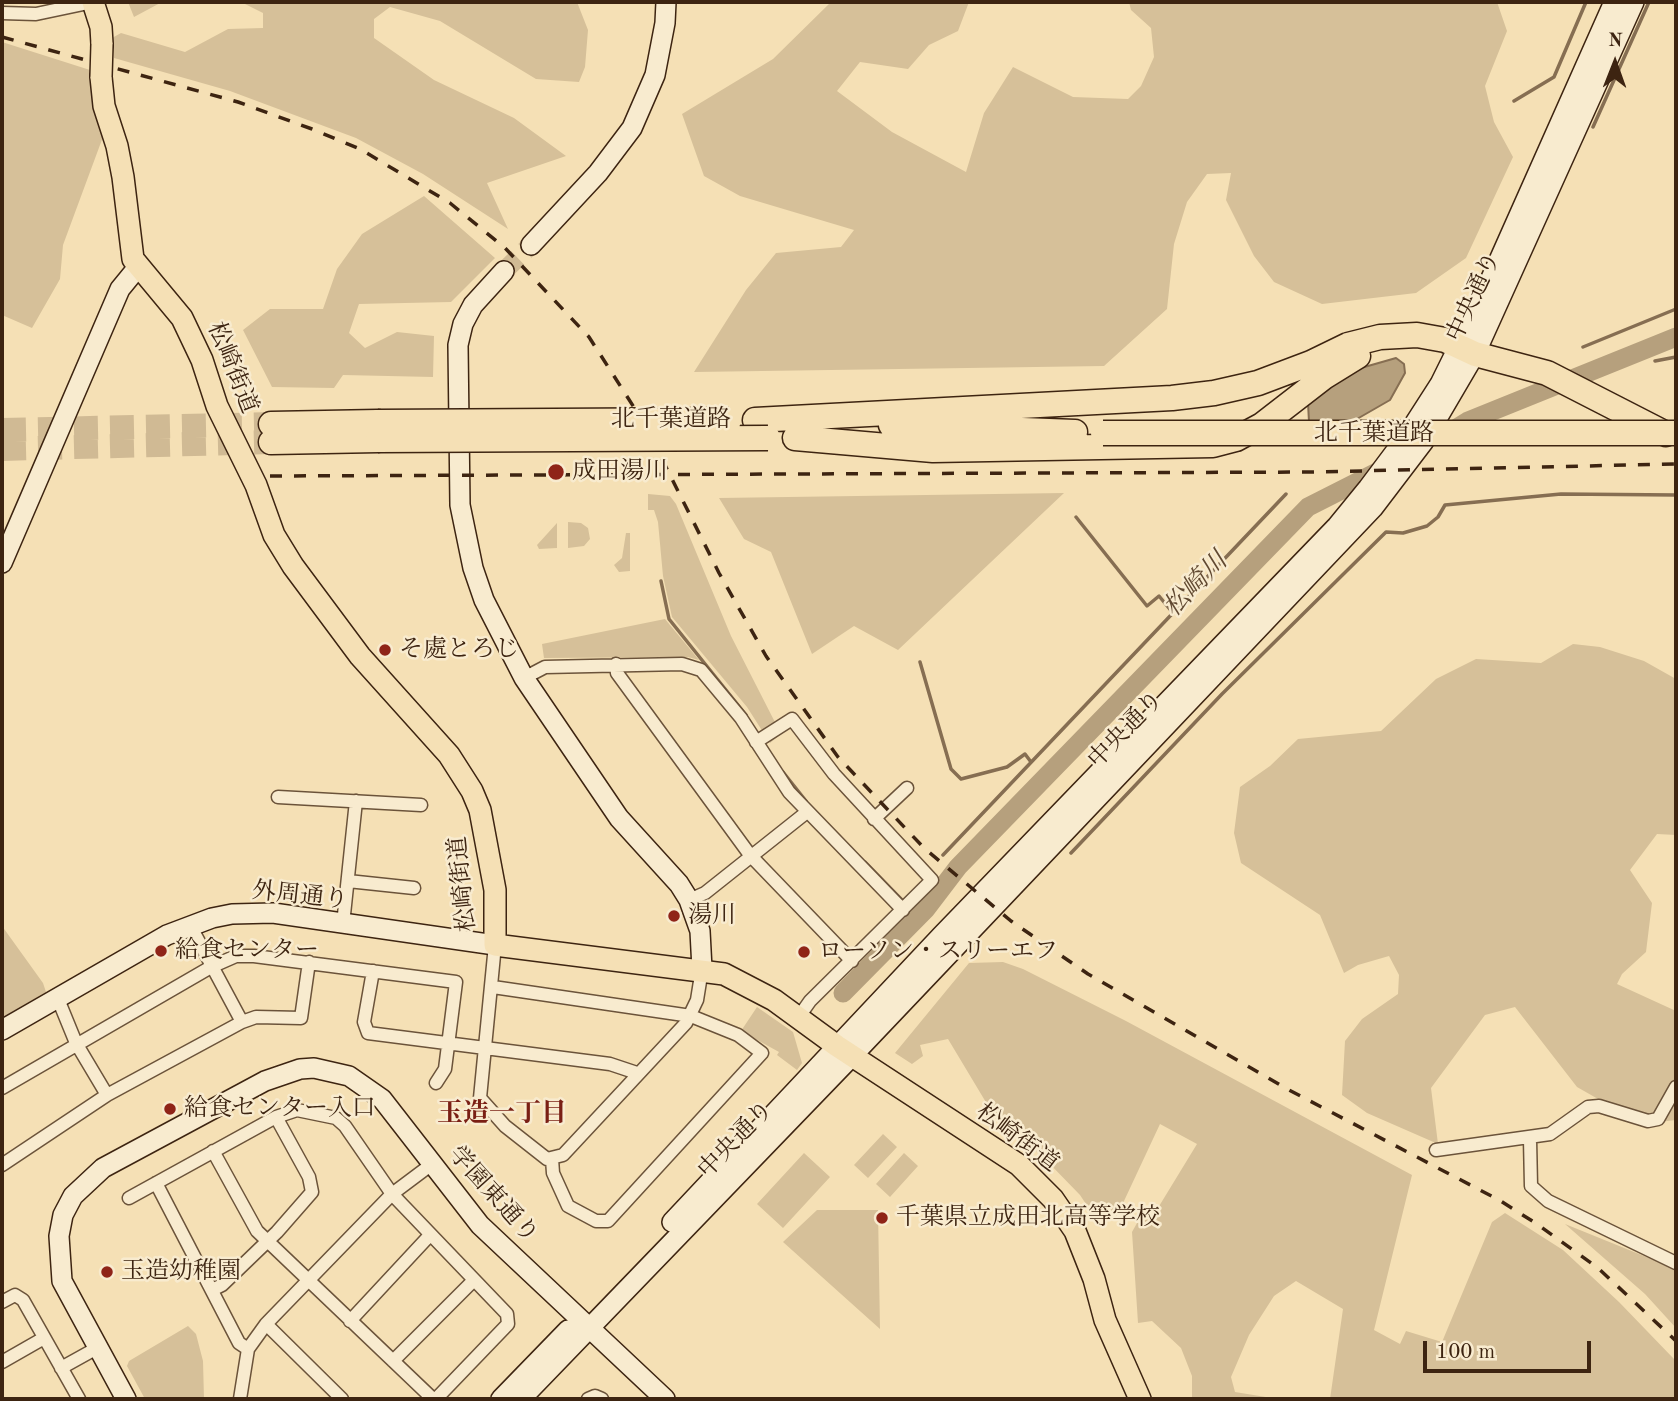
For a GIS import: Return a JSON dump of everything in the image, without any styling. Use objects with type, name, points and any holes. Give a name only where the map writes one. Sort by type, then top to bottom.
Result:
[{"type":"highway","points":[[762,429],[1214,393],[1258,383],[1311,363],[1348,345],[1380,337],[1417,335],[1445,340],[1500,361],[1548,373],[1676,435]]},
{"type":"highway","points":[[795,438],[933,450],[1101,440],[1200,446],[1236,439],[1262,425],[1354,357],[1385,348],[1426,352],[1467,350]]},
{"type":"highway","name":"北千葉道路","points":[[271,433],[729,420],[795,438],[1012,437],[1072,432]]},
{"type":"highway","name":"北千葉道路","points":[[377,431],[762,429],[1072,432],[1101,440],[1676,435]]},
{"type":"main road","name":"松崎街道","points":[[93,2],[101,27],[104,106],[117,146],[123,177],[130,252],[138,267],[183,318],[202,360],[216,406],[256,485],[274,535],[293,566],[360,656],[449,755],[472,792],[480,810],[495,890],[495,945],[702,969],[744,983],[1018,1165],[1053,1199],[1082,1244],[1105,1320],[1139,1399]]},
{"type":"street","points":[[2,13],[36,14],[93,2]]},
{"type":"street","points":[[531,244],[598,173],[632,128],[655,75],[665,23],[666,2]]},
{"type":"street","name":"中央通り","points":[[1467,350],[1614,2]]},
{"type":"street","name":"中央通り","points":[[501,1399],[583,1324],[1424,441],[1446,388],[1467,350],[1634,2]]},
{"type":"street","points":[[2,563],[120,289],[138,267]]},
{"type":"street","points":[[495,945],[493,987],[480,1098],[505,1126],[542,1157],[552,1159],[563,1155],[691,1016],[702,969],[700,931],[689,900],[679,884],[612,808],[524,678],[479,588],[465,539],[460,505],[458,345],[463,324],[473,305],[505,271]]},
{"type":"street","points":[[616,664],[617,673],[750,855],[852,961]]},
{"type":"street","points":[[524,678],[545,667],[692,665],[701,670],[730,705],[771,768],[807,812],[903,910]]},
{"type":"street","points":[[756,743],[792,719],[834,774],[932,880],[798,1018]]},
{"type":"street","points":[[874,819],[908,788]]},
{"type":"street","points":[[278,797],[421,805]]},
{"type":"street","points":[[344,924],[356,801]]},
{"type":"street","points":[[689,900],[705,893],[807,812]]},
{"type":"street","points":[[348,881],[414,888]]},
{"type":"street","name":"外周通り","points":[[2,1030],[167,935],[212,918],[252,913],[495,945]]},
{"type":"street","points":[[190,925],[242,1023]]},
{"type":"street","points":[[2,1088],[211,967],[236,957],[309,962],[456,982],[445,1069],[436,1083]]},
{"type":"street","points":[[2,1165],[107,1096],[242,1023],[257,1017],[301,1018],[309,962]]},
{"type":"street","points":[[373,971],[365,1022],[368,1033],[610,1064],[637,1073]]},
{"type":"street","points":[[493,987],[691,1016],[738,1035],[760,1049],[761,1057],[608,1222],[596,1221],[568,1206],[553,1173],[552,1159]]},
{"type":"street","points":[[58,999],[76,1043],[107,1096]]},
{"type":"street","name":"学園東通り","points":[[97,1348],[62,1282],[58,1253],[63,1215],[73,1196],[103,1168],[265,1080],[300,1069],[327,1069],[366,1086],[382,1099],[480,1225],[665,1399]]},
{"type":"street","points":[[1436,1150],[1530,1139],[1550,1134],[1588,1107],[1599,1106],[1648,1121],[1658,1119],[1676,1087]]},
{"type":"street","points":[[129,1198],[276,1117],[297,1111],[336,1118],[345,1126],[392,1194],[507,1314],[508,1324],[435,1399],[257,1231],[213,1152]]},
{"type":"street","points":[[212,1290],[222,1285],[267,1241],[312,1192],[309,1177],[276,1117]]},
{"type":"street","points":[[1530,1139],[1531,1186],[1548,1201],[1676,1263]]},
{"type":"street","points":[[242,1399],[248,1349],[267,1324],[392,1194],[432,1164]]},
{"type":"street","points":[[156,1183],[239,1343],[248,1349]]},
{"type":"street","points":[[350,1321],[430,1235]]},
{"type":"street","points":[[393,1361],[474,1280]]},
{"type":"street","points":[[2,1302],[15,1295],[23,1300],[61,1368],[74,1398]]},
{"type":"street","points":[[267,1324],[341,1399]]},
{"type":"street","name":"中央通り","points":[[521,1399],[583,1324]]},
{"type":"street","points":[[2,1363],[44,1338]]},
{"type":"street","points":[[61,1368],[97,1348],[126,1399]]},
{"type":"street","points":[[588,1399],[595,1396],[601,1399]]},
{"type":"shaded area","points":[[128,2],[162,2],[134,17]]},
{"type":"shaded area","points":[[241,2],[577,2],[588,30],[585,67],[579,82],[536,79],[440,21],[390,7],[374,19],[374,38],[434,80],[514,118],[566,156],[487,183],[508,229],[423,174],[356,138],[230,91],[114,58],[112,38],[121,33],[185,52],[228,29],[263,28],[263,13]]},
{"type":"shaded area","points":[[831,2],[969,2],[958,31],[929,45],[908,69],[860,62],[837,91],[892,132],[966,172],[984,113],[1013,67],[1073,97],[1128,99],[1141,86],[1154,57],[1151,28],[1131,10],[1129,2],[1497,2],[1507,31],[1485,86],[1494,122],[1513,157],[1466,258],[1416,293],[1322,304],[1274,282],[1254,256],[1226,200],[1231,173],[1207,174],[1187,202],[1174,244],[1167,309],[1104,366],[694,372],[746,290],[776,253],[841,247],[854,230],[740,196],[704,176],[682,114],[773,59]]},
{"type":"shaded area","points":[[2,42],[90,70],[107,126],[63,245],[60,279],[32,328],[2,315]]},
{"type":"shaded area","points":[[424,196],[495,258],[451,302],[359,304],[349,333],[365,348],[397,332],[434,336],[433,377],[343,375],[334,388],[272,387],[243,330],[270,309],[323,309],[337,269],[362,234]]},
{"type":"shaded area","points":[[1396,358],[1404,364],[1405,373],[1390,400],[1350,423],[1309,422],[1308,403],[1354,370]]},
{"type":"shaded area","points":[[1064,493],[898,650],[854,626],[812,654],[771,552],[744,539],[719,498]]},
{"type":"shaded area","points":[[648,494],[670,496],[676,504],[731,636],[781,734],[770,743],[747,707],[672,617],[663,576],[658,522],[654,510],[648,510]]},
{"type":"shaded area","points":[[568,522],[581,523],[588,528],[590,539],[584,546],[568,548]]},
{"type":"shaded area","points":[[557,523],[557,548],[539,549],[537,545]]},
{"type":"shaded area","points":[[626,533],[630,533],[630,571],[619,572],[614,565],[622,558]]},
{"type":"shaded area","points":[[665,619],[699,660],[688,657],[544,658],[542,644]]},
{"type":"shaded area","points":[[1573,644],[1600,647],[1644,661],[1676,679],[1676,835],[1657,834],[1630,870],[1652,903],[1646,952],[1622,974],[1617,984],[1676,1011],[1676,1120],[1642,1124],[1577,1087],[1515,1007],[1485,1015],[1431,1088],[1438,1144],[1367,1113],[1342,1095],[1345,1041],[1362,1019],[1398,994],[1399,975],[1389,956],[1358,965],[1344,973],[1320,915],[1241,863],[1234,833],[1240,787],[1270,766],[1298,739],[1381,731],[1436,679],[1476,659],[1541,663]]},
{"type":"shaded area","points":[[2,926],[43,983],[46,992],[2,1018]]},
{"type":"shaded area","points":[[1003,962],[1023,969],[1126,1021],[1412,1175],[1374,1330],[1400,1344],[1406,1331],[1442,1342],[1492,1222],[1505,1213],[1563,1250],[1619,1302],[1674,1359],[1676,1399],[1330,1399],[1343,1309],[1296,1281],[1274,1296],[1249,1335],[1231,1377],[1235,1392],[1278,1399],[1192,1399],[1192,1376],[1181,1348],[1152,1321],[1138,1323],[1132,1232],[1141,1216],[1150,1221],[1197,1144],[1160,1124],[1124,1201],[1121,1220],[1103,1221],[1094,1216],[1080,1195],[1045,1159],[996,1119],[948,1039],[920,1045],[923,1056],[912,1064],[895,1053],[969,963]]},
{"type":"shaded area","points":[[757,1007],[793,1032],[802,1063],[797,1070],[777,1055],[779,1052],[741,1031]]},
{"type":"shaded area","points":[[883,1134],[897,1147],[868,1178],[854,1165]]},
{"type":"shaded area","points":[[804,1153],[830,1177],[783,1228],[757,1204]]},
{"type":"shaded area","points":[[904,1153],[918,1166],[890,1197],[876,1184]]},
{"type":"shaded area","points":[[817,1210],[878,1210],[880,1329],[783,1242]]},
{"type":"shaded area","points":[[1565,1224],[1676,1269],[1676,1328],[1645,1294]]},
{"type":"shaded area","points":[[188,1326],[196,1334],[203,1361],[204,1399],[145,1399],[127,1366],[129,1361]]},
{"type":"waterway","points":[[1514,101],[1554,77],[1586,2]]},
{"type":"waterway","points":[[1593,127],[1649,2]]},
{"type":"waterway","points":[[1583,347],[1676,309]]},
{"type":"waterway","name":"松崎川","points":[[1447,434],[1468,421],[1676,337]]},
{"type":"waterway","points":[[1655,361],[1676,357]]},
{"type":"waterway","name":"松崎川","points":[[843,993],[926,909],[958,867],[1308,507],[1387,467]]},
{"type":"waterway","points":[[943,855],[1286,494]]},
{"type":"waterway","points":[[1071,853],[1222,694],[1386,532],[1403,533],[1427,526],[1438,517],[1445,505],[1561,494],[1676,495]]},
{"type":"waterway","points":[[1076,517],[1147,606],[1159,596],[1173,613]]},
{"type":"waterway","points":[[661,581],[669,619],[746,715]]},
{"type":"waterway","points":[[920,662],[951,769],[961,779],[1007,767],[1025,754],[1031,762]]},
{"type":"waterway","points":[[783,772],[806,801]]},
{"type":"waterway","points":[[865,862],[902,900]]},
{"type":"tunnel","points":[[504,271],[531,245]]},
{"type":"tunnel","points":[[2,430],[271,424]]},
{"type":"tunnel","points":[[2,449],[271,442]]},
{"type":"railway","points":[[2,37],[238,102],[312,129],[360,149],[450,203],[505,248],[589,337],[644,423],[719,573],[766,656],[838,757],[924,848],[1011,921],[1088,974],[1289,1090],[1499,1200],[1537,1224],[1598,1268],[1676,1341]]},
{"type":"railway","points":[[270,476],[1311,472],[1676,464]]},
{"type":"place","name":"成田湯川","points":[[556,472]]},
{"type":"place","name":"そ處とろじ","points":[[385,650]]},
{"type":"place","name":"湯川","points":[[674,916]]},
{"type":"place","name":"給食センター","points":[[161,951]]},
{"type":"place","name":"ローソン・スリーエフ","points":[[804,952]]},
{"type":"place","name":"給食センター入口","points":[[170,1109]]},
{"type":"place","name":"千葉県立成田北高等学校","points":[[882,1218]]},
{"type":"place","name":"玉造幼稚園","points":[[107,1272]]},
{"type":"district","name":"玉造一丁目","points":[[502,1114]]}]
